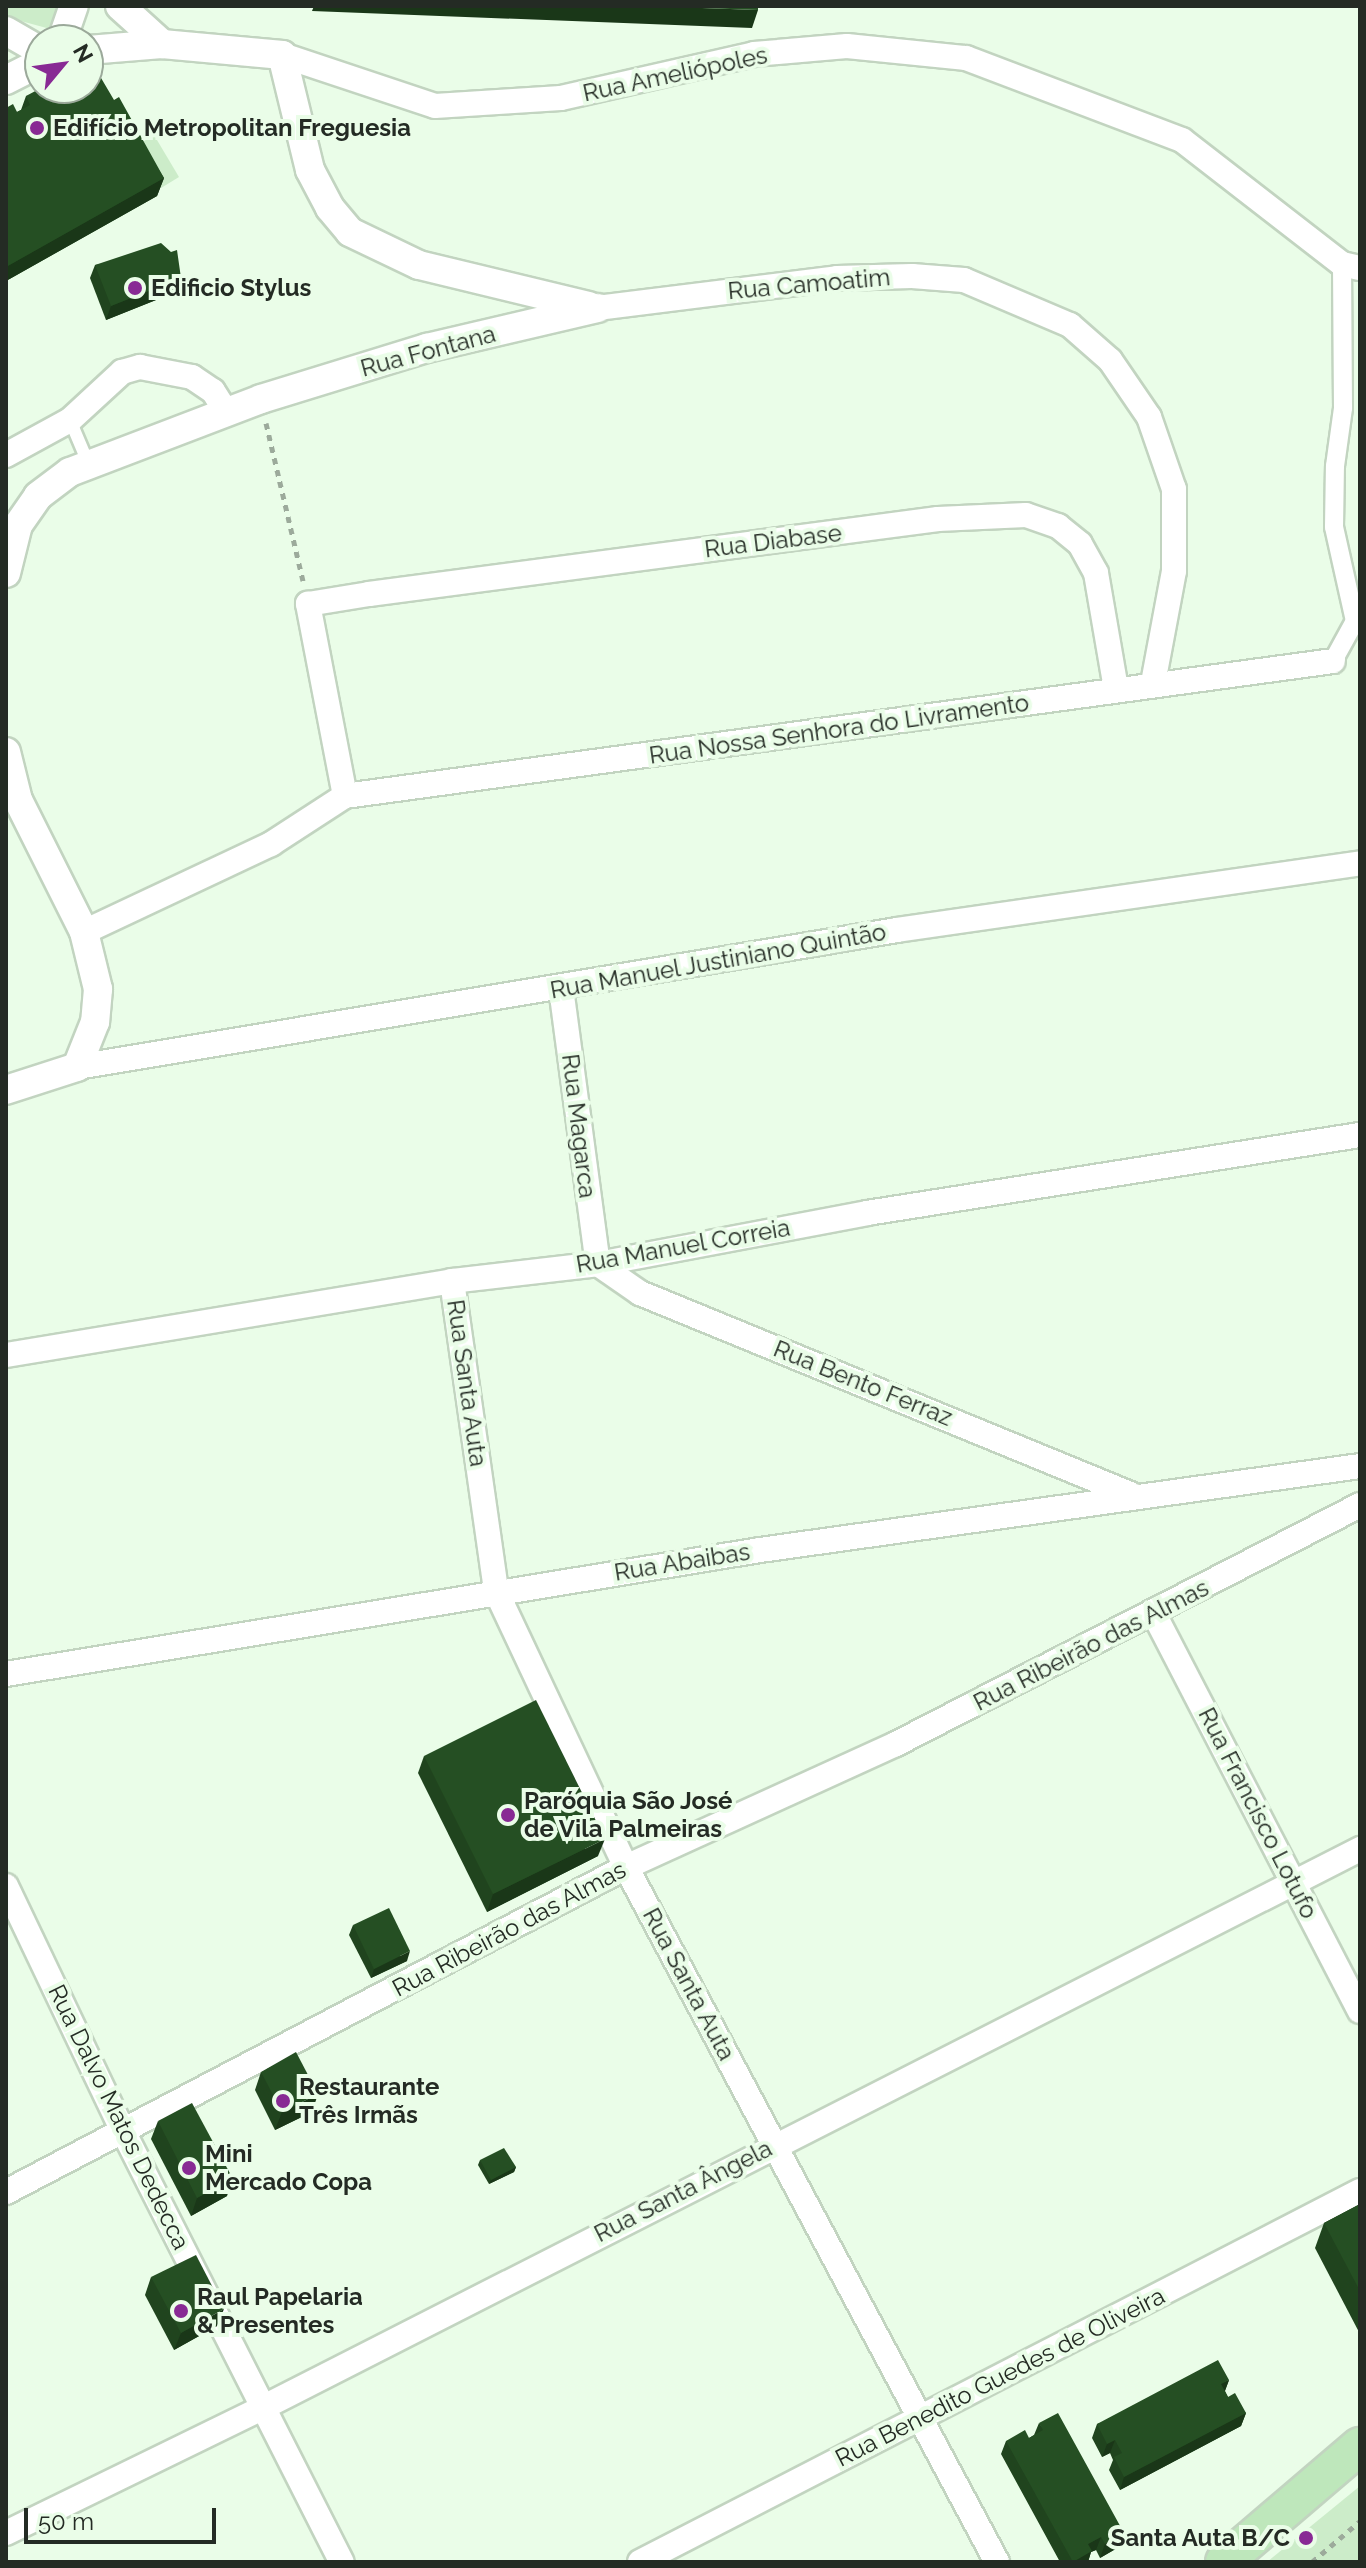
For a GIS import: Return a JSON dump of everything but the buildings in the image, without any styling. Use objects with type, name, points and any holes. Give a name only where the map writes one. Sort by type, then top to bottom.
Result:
[{"type":"main road","points":[[1224,2562],[1360,2446]]},
{"type":"street","points":[[120,6],[162,44]]},
{"type":"street","points":[[6,31],[24,42]]},
{"type":"street","name":"Rua Ameliópoles","points":[[104,49],[162,44],[282,55],[405,99],[435,106],[489,106],[561,98],[754,54],[847,46],[909,49],[966,58],[1182,140],[1351,266]]},
{"type":"street","name":"Rua Camoatim","points":[[282,55],[310,170],[330,208],[350,232],[419,265],[597,308],[837,278],[912,276],[964,280],[1070,325],[1110,360],[1149,417],[1174,489],[1174,571],[1153,683]]},
{"type":"street","points":[[6,80],[24,71]]},
{"type":"street","points":[[1333,661],[1355,621],[1334,527],[1335,466],[1343,408],[1351,266]]},
{"type":"street","name":"Rua Fontana","points":[[6,573],[18,525],[38,496],[89,465],[261,399],[427,348],[597,308]]},
{"type":"street","points":[[6,455],[70,420],[122,372],[140,367],[192,377],[213,391],[226,412]]},
{"type":"street","name":"Rua Diabase","points":[[308,604],[938,519],[1026,515],[1058,526],[1080,544],[1096,573],[1116,689]]},
{"type":"street","points":[[84,932],[271,844],[345,796],[308,604]]},
{"type":"street","name":"Rua Nossa Senhora do Livramento","points":[[345,796],[1153,683],[1333,661]]},
{"type":"street","points":[[6,752],[18,800],[51,875],[84,932],[98,989],[95,1022],[77,1067],[6,1090]]},
{"type":"street","name":"Rua Manuel Justiniano Quintão","points":[[77,1067],[897,930],[1360,863]]},
{"type":"street","name":"Rua Magarca","points":[[561,988],[598,1264]]},
{"type":"street","name":"Rua Manuel Correia","points":[[6,1355],[452,1281],[598,1264],[867,1213],[1360,1135]]},
{"type":"street","name":"Rua Bento Ferraz","points":[[598,1264],[640,1293],[1132,1495]]},
{"type":"street","name":"Rua Santa Auta","points":[[452,1281],[496,1591],[626,1867],[997,2562]]},
{"type":"street","name":"Rua Abaibas","points":[[6,1674],[496,1591],[1132,1495],[1360,1466]]},
{"type":"street","name":"Rua Ribeirão das Almas","points":[[6,2192],[124,2133],[626,1867],[896,1744],[1154,1614],[1360,1505]]},
{"type":"street","name":"Rua Francisco Lotufo","points":[[1154,1614],[1360,2011]]},
{"type":"street","name":"Rua Santa Ângela","points":[[6,2533],[266,2406],[1360,1849]]},
{"type":"street","name":"Rua Dalvo Matos Dedecca","points":[[6,1886],[124,2133],[266,2406],[342,2562]]},
{"type":"street","name":"Rua Benedito Guedes de Oliveira","points":[[640,2562],[1360,2191]]},
{"type":"lane","points":[[70,420],[89,465]]},
{"type":"path","points":[[261,399],[308,604]]},
{"type":"path","points":[[1312,2562],[1360,2521]]},
{"type":"green space","points":[[6,6],[74,6],[59,24],[32,24],[6,17]]},
{"type":"green space","points":[[154,135],[179,177],[161,188],[136,146]]},
{"type":"green space","points":[[1360,2486],[1360,2562],[1267,2562]]},
{"type":"place","name":"Edifício Metropolitan Freguesia","points":[[37,128]]},
{"type":"place","name":"Edificio Stylus","points":[[135,288]]},
{"type":"place","name":"Paróquia São José de Vila Palmeiras","points":[[508,1815]]},
{"type":"place","name":"Restaurante Três Irmãs","points":[[283,2101]]},
{"type":"place","name":"Mini Mercado Copa","points":[[189,2168]]},
{"type":"place","name":"Raul Papelaria & Presentes","points":[[181,2311]]},
{"type":"place","name":"Santa Auta B/C","points":[[1306,2538]]}]
